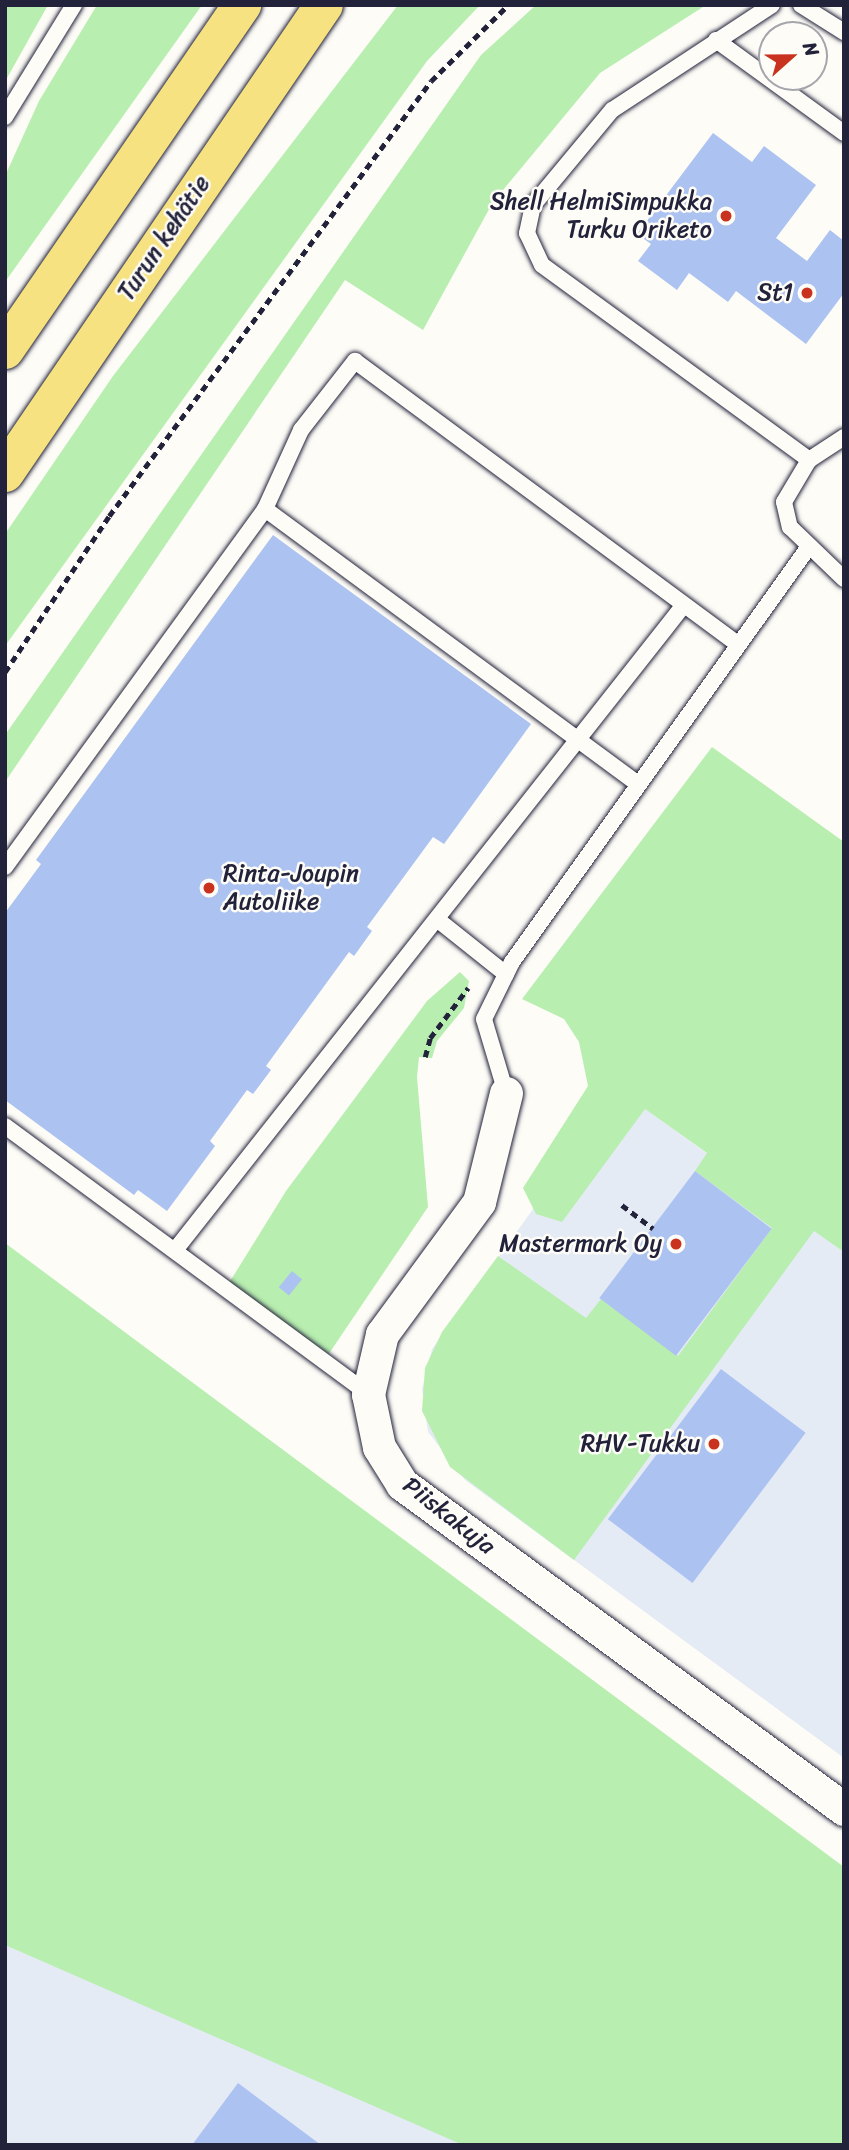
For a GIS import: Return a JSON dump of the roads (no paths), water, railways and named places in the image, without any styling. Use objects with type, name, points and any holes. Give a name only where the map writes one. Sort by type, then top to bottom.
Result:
[{"type":"highway","points":[[5,351],[242,5]]},
{"type":"highway","name":"Turun kehätie","points":[[5,473],[324,5]]},
{"type":"street","name":"Piiskakuja","points":[[506,1093],[479,1202],[382,1334],[368,1394],[379,1447],[402,1484],[844,1809]]},
{"type":"lane","points":[[5,117],[74,5]]},
{"type":"lane","points":[[772,5],[612,110],[533,205],[527,233],[542,265],[809,460]]},
{"type":"lane","points":[[801,5],[844,32]]},
{"type":"lane","points":[[716,40],[844,133]]},
{"type":"lane","points":[[5,867],[265,509],[301,430],[355,361],[737,644]]},
{"type":"lane","points":[[844,437],[809,460],[784,502],[790,527],[808,548],[844,579]]},
{"type":"lane","points":[[265,509],[638,784]]},
{"type":"lane","points":[[506,1093],[484,1019],[506,974],[737,644],[808,548]]},
{"type":"lane","points":[[176,1249],[580,741],[683,606]]},
{"type":"lane","points":[[438,920],[506,974]]},
{"type":"lane","points":[[5,1126],[176,1249],[368,1394]]},
{"type":"place","name":"Shell HelmiSimpukka Turku Oriketo","points":[[726,216]]},
{"type":"place","name":"St1","points":[[807,293]]},
{"type":"place","name":"Rinta-Joupin Autoliike","points":[[209,888]]},
{"type":"place","name":"Mastermark Oy","points":[[676,1244]]},
{"type":"place","name":"RHV-Tukku","points":[[714,1444]]}]
